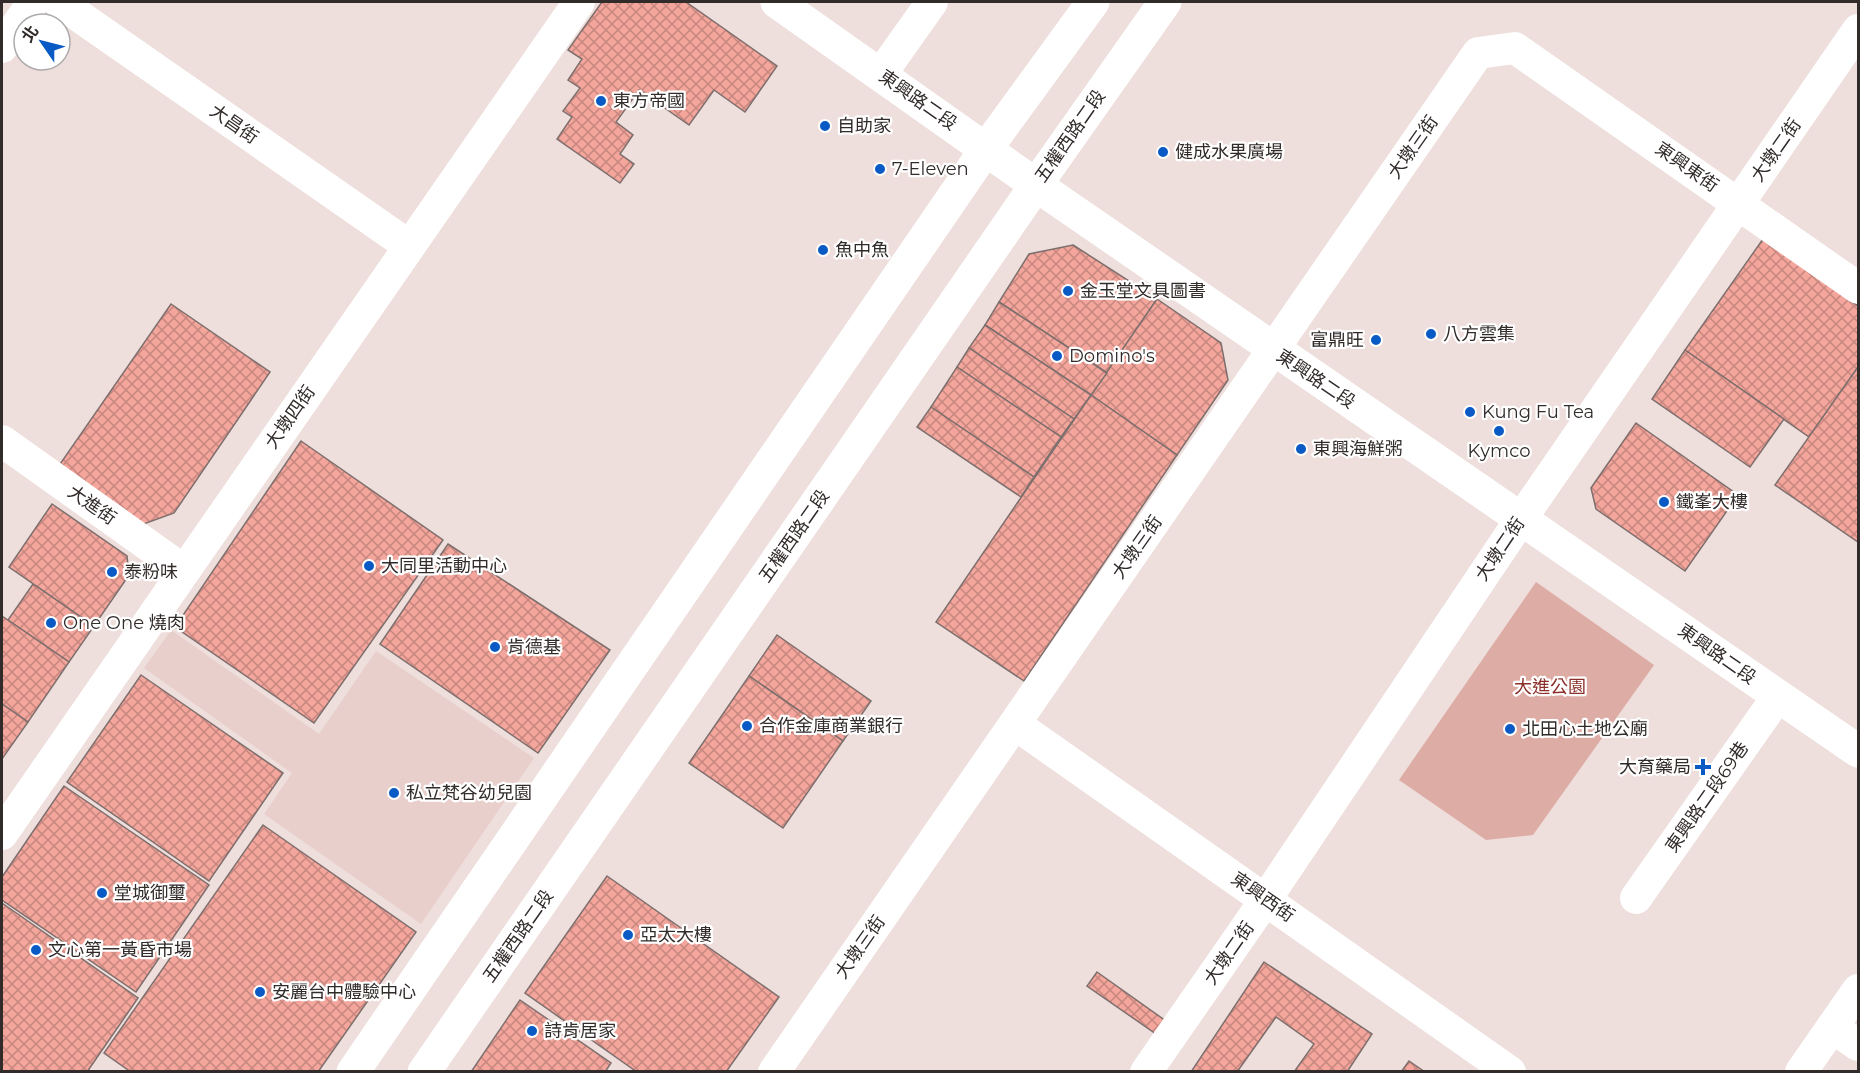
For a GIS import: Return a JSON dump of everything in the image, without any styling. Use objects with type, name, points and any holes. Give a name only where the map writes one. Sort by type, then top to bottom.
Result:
[{"type":"main road","name":"東興路二段","points":[[777,2],[1274,350],[1858,751]]},
{"type":"main road","points":[[353,1071],[986,149],[1093,2]]},
{"type":"main road","name":"五權西路二段","points":[[424,1071],[1165,2]]},
{"type":"street","points":[[2,47],[33,2]]},
{"type":"street","name":"大昌街","points":[[59,2],[409,246]]},
{"type":"street","name":"大墩四街","points":[[2,834],[579,2]]},
{"type":"street","points":[[881,74],[932,2]]},
{"type":"street","name":"大墩二街","points":[[1146,1071],[1266,899],[1521,519],[1858,30]]},
{"type":"street","name":"東興東街","points":[[1515,48],[1740,203],[1858,288]]},
{"type":"street","name":"大墩三街","points":[[774,1071],[1478,53],[1515,48]]},
{"type":"street","name":"大進街","points":[[3,446],[183,570]]},
{"type":"street","name":"東興路二段69巷","points":[[1636,898],[1778,696]]},
{"type":"street","name":"東興西街","points":[[1015,724],[1510,1071]]},
{"type":"street","points":[[1801,1071],[1858,990]]},
{"type":"street","points":[[1832,1027],[1858,1045]]},
{"type":"shaded area","name":"私立梵谷幼兒園","points":[[171,630],[319,734],[376,651],[534,758],[421,924],[264,814],[292,773],[144,668]]},
{"type":"green space","name":"大進公園","points":[[1536,582],[1654,665],[1533,835],[1486,840],[1399,780]]},
{"type":"building","name":"東方帝國","points":[[602,2],[686,2],[777,66],[745,112],[714,90],[689,125],[639,90],[616,122],[633,135],[620,154],[634,164],[620,183],[557,139],[572,117],[563,111],[580,88],[568,80],[582,59],[568,50]]},
{"type":"building","points":[[1763,239],[1858,306],[1858,367],[1809,437],[1685,350]]},
{"type":"building","points":[[1073,245],[1157,299],[1107,373],[999,302],[1029,254]]},
{"type":"building","points":[[1157,299],[1221,343],[1228,380],[1177,455],[1091,395]]},
{"type":"building","points":[[999,302],[1107,373],[1091,395],[985,325]]},
{"type":"building","points":[[171,304],[270,372],[174,513],[141,525],[58,467]]},
{"type":"building","points":[[985,325],[1091,395],[1074,419],[969,348]]},
{"type":"building","points":[[969,348],[1074,419],[1061,437],[957,367]]},
{"type":"building","points":[[1685,350],[1784,419],[1750,467],[1652,399]]},
{"type":"building","points":[[957,367],[1061,437],[1034,477],[931,407]]},
{"type":"building","points":[[1858,367],[1858,542],[1775,485]]},
{"type":"building","points":[[1091,395],[1177,455],[1024,681],[936,622]]},
{"type":"building","points":[[931,407],[1034,477],[1021,497],[917,427]]},
{"type":"building","name":"鐵峯大樓","points":[[1636,423],[1738,495],[1685,571],[1596,509],[1591,488]]},
{"type":"building","points":[[301,441],[443,540],[314,723],[175,627]]},
{"type":"building","points":[[52,504],[127,556],[129,575],[94,626],[9,567]]},
{"type":"building","name":"肯德基","points":[[448,544],[610,650],[538,753],[380,644]]},
{"type":"building","name":"One One 燒肉","points":[[33,584],[94,626],[69,662],[8,620]]},
{"type":"building","points":[[2,616],[69,662],[28,722],[2,704]]},
{"type":"building","points":[[777,635],[871,701],[843,741],[749,676]]},
{"type":"building","points":[[141,675],[283,773],[209,881],[67,782]]},
{"type":"building","points":[[749,676],[843,741],[783,828],[689,763]]},
{"type":"building","points":[[2,704],[28,722],[2,759]]},
{"type":"building","name":"堂城御璽","points":[[64,786],[209,885],[136,992],[2,900],[2,877]]},
{"type":"building","name":"安麗台中體驗中心","points":[[263,825],[416,932],[318,1072],[131,1072],[104,1053]]},
{"type":"building","name":"亞太大樓","points":[[607,876],[779,997],[726,1072],[637,1072],[525,993]]},
{"type":"building","name":"文心第一黃昏市場","points":[[2,903],[138,998],[87,1072],[2,1072]]},
{"type":"building","points":[[1264,962],[1372,1034],[1347,1072],[1294,1072],[1314,1044],[1276,1017],[1237,1072],[1191,1072]]},
{"type":"building","points":[[1097,972],[1166,1021],[1156,1034],[1087,986]]},
{"type":"building","name":"詩肯居家","points":[[520,1000],[611,1063],[605,1072],[471,1072]]},
{"type":"building","points":[[1409,1061],[1425,1072],[1401,1072]]},
{"type":"place","name":"東方帝國","points":[[601,101]]},
{"type":"place","name":"自助家","points":[[825,126]]},
{"type":"place","name":"健成水果廣場","points":[[1163,152]]},
{"type":"place","name":"7-Eleven","points":[[880,169]]},
{"type":"place","name":"魚中魚","points":[[823,250]]},
{"type":"place","name":"金玉堂文具圖書","points":[[1068,291]]},
{"type":"place","name":"八方雲集","points":[[1431,334]]},
{"type":"place","name":"富鼎旺","points":[[1376,340]]},
{"type":"place","name":"Domino's","points":[[1057,356]]},
{"type":"place","name":"Kung Fu Tea","points":[[1470,412]]},
{"type":"place","name":"Kymco","points":[[1499,431]]},
{"type":"place","name":"東興海鮮粥","points":[[1301,449]]},
{"type":"place","name":"鐵峯大樓","points":[[1664,502]]},
{"type":"place","name":"大同里活動中心","points":[[369,566]]},
{"type":"place","name":"泰粉味","points":[[112,572]]},
{"type":"place","name":"One One 燒肉","points":[[51,623]]},
{"type":"place","name":"肯德基","points":[[495,647]]},
{"type":"place","name":"合作金庫商業銀行","points":[[747,726]]},
{"type":"place","name":"北田心土地公廟","points":[[1510,729]]},
{"type":"place","name":"大育藥局","points":[[1703,767]]},
{"type":"place","name":"私立梵谷幼兒園","points":[[394,793]]},
{"type":"place","name":"堂城御璽","points":[[102,893]]},
{"type":"place","name":"亞太大樓","points":[[628,935]]},
{"type":"place","name":"文心第一黃昏市場","points":[[36,950]]},
{"type":"place","name":"安麗台中體驗中心","points":[[260,992]]},
{"type":"place","name":"詩肯居家","points":[[532,1031]]}]
